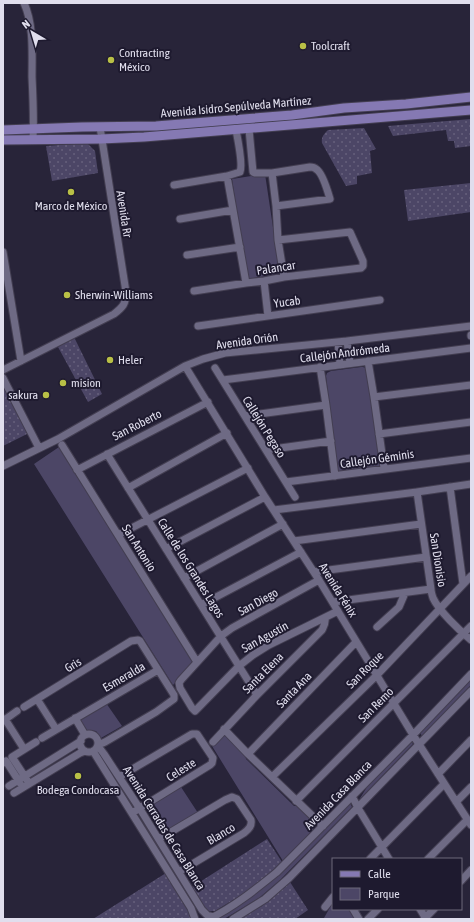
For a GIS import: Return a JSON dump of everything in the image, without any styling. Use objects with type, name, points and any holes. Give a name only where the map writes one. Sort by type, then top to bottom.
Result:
[{"type":"main road","name":"Avenida Isidro Sepúlveda Martínez","points":[[3,130],[156,126],[292,115],[344,108],[396,105],[471,97]]},
{"type":"main road","points":[[376,118],[396,112],[396,105]]},
{"type":"main road","name":"Avenida Isidro Sepúlveda Martínez","points":[[3,140],[144,138],[471,110]]},
{"type":"street","points":[[24,3],[28,11],[30,31],[34,129],[33,139]]},
{"type":"street","name":"Avenida Rr","points":[[21,361],[114,314],[124,305],[126,300],[100,127]]},
{"type":"street","points":[[249,129],[253,172],[272,172],[310,166],[316,168],[328,190],[330,199],[276,206]]},
{"type":"street","points":[[174,185],[227,176],[240,172],[240,157],[236,130]]},
{"type":"street","points":[[272,172],[278,240],[284,277]]},
{"type":"street","points":[[227,176],[246,283]]},
{"type":"street","points":[[180,219],[233,210]]},
{"type":"street","name":"Palancar","points":[[194,291],[284,277],[361,268],[363,266],[363,260],[350,232],[278,240]]},
{"type":"street","points":[[187,255],[240,247]]},
{"type":"street","points":[[3,252],[21,361],[3,370]]},
{"type":"street","points":[[264,281],[268,316]]},
{"type":"street","name":"Yucab","points":[[198,326],[380,300]]},
{"type":"street","name":"Avenida Orión","points":[[3,466],[58,439],[185,366],[203,359],[225,353],[338,342],[471,326]]},
{"type":"street","points":[[347,341],[350,363]]},
{"type":"street","points":[[338,342],[340,364]]},
{"type":"street","name":"Callejón Andrómeda","points":[[222,380],[471,348]]},
{"type":"street","points":[[368,361],[384,468]]},
{"type":"street","name":"Avenida Fénix","points":[[185,366],[469,823]]},
{"type":"street","points":[[320,367],[335,476]]},
{"type":"street","name":"Callejón Pegaso","points":[[215,368],[295,497]]},
{"type":"street","points":[[3,378],[39,448]]},
{"type":"street","points":[[374,397],[471,385]]},
{"type":"street","name":"San Roberto","points":[[77,470],[208,402]]},
{"type":"street","points":[[244,416],[326,405]]},
{"type":"street","points":[[379,434],[471,422]]},
{"type":"street","points":[[128,488],[227,433]]},
{"type":"street","points":[[266,450],[331,441]]},
{"type":"street","name":"San Antonio","points":[[62,445],[197,662]]},
{"type":"street","name":"Calle de los Grandes Lagos","points":[[106,454],[257,695]]},
{"type":"street","name":"Callejón Géminis","points":[[286,482],[384,468],[471,458]]},
{"type":"street","points":[[118,535],[248,468]]},
{"type":"street","points":[[274,510],[471,484]]},
{"type":"street","points":[[450,487],[463,584]]},
{"type":"street","name":"San Dionisio","points":[[416,492],[433,599],[463,634],[471,640]]},
{"type":"street","points":[[166,549],[265,497]]},
{"type":"street","points":[[184,578],[283,524]]},
{"type":"street","points":[[294,541],[421,524]]},
{"type":"street","points":[[201,605],[301,552]]},
{"type":"street","points":[[314,572],[426,557]]},
{"type":"street","name":"San Roque","points":[[272,777],[377,675],[471,576]]},
{"type":"street","name":"San Diego","points":[[195,711],[180,688],[179,683],[221,636],[232,628],[319,580]]},
{"type":"street","points":[[333,602],[431,589]]},
{"type":"street","points":[[377,627],[400,607],[405,593]]},
{"type":"street","name":"San Agustín","points":[[195,711],[238,666],[253,655],[269,645],[338,611]]},
{"type":"street","name":"Santa Elena","points":[[212,742],[322,630],[326,622],[325,618]]},
{"type":"street","name":"San Remo","points":[[296,801],[471,626]]},
{"type":"street","name":"Gris","points":[[4,720],[131,641],[140,641],[158,670]]},
{"type":"street","name":"Santa Ana","points":[[248,754],[356,642]]},
{"type":"street","name":"Esmeralda","points":[[75,718],[158,670],[174,695],[174,699],[152,715],[96,747]]},
{"type":"street","name":"Avenida Casa Blanca","points":[[212,918],[228,909],[277,872],[471,674]]},
{"type":"street","name":"Avenida Casa Blanca","points":[[233,919],[265,899],[278,888],[471,691]]},
{"type":"street","points":[[37,699],[56,730]]},
{"type":"street","points":[[26,786],[7,760],[75,718],[86,735]]},
{"type":"street","points":[[4,720],[24,749]]},
{"type":"street","points":[[224,729],[323,826]]},
{"type":"street","name":"Celeste","points":[[122,775],[194,733],[198,736],[213,758],[210,765],[142,807]]},
{"type":"street","points":[[9,786],[81,741],[86,735],[92,734],[97,738],[96,747],[88,752],[85,751],[80,753],[14,793]]},
{"type":"street","points":[[438,774],[471,740]]},
{"type":"street","points":[[81,741],[82,748],[85,751]]},
{"type":"street","name":"Avenida Cerradas de Casa Blanca","points":[[96,747],[132,813],[191,908],[195,919]]},
{"type":"street","name":"Avenida Cerradas de Casa Blanca","points":[[105,763],[122,775],[142,807],[150,826],[161,837],[182,870],[188,887],[198,904],[204,913],[212,918]]},
{"type":"street","points":[[371,858],[444,784]]},
{"type":"street","points":[[456,802],[471,787]]},
{"type":"street","points":[[352,796],[388,858]]},
{"type":"street","name":"Blanco","points":[[161,837],[232,797],[237,799],[251,820],[250,827],[244,833],[182,870]]},
{"type":"street","points":[[132,813],[142,807]]},
{"type":"street","points":[[429,858],[469,823]]},
{"type":"street","points":[[143,831],[150,826]]},
{"type":"street","points":[[462,880],[471,870]]},
{"type":"street","points":[[181,892],[188,887]]},
{"type":"street","points":[[325,907],[332,897]]},
{"type":"street","points":[[191,908],[198,904]]},
{"type":"street","points":[[354,910],[360,919]]},
{"type":"street","points":[[368,919],[377,910]]},
{"type":"street","points":[[425,918],[433,910]]},
{"type":"green space","points":[[471,119],[471,146],[455,148],[454,141],[448,141],[446,130],[393,136],[388,126]]},
{"type":"green space","points":[[364,128],[376,149],[370,151],[372,173],[357,176],[357,184],[346,186],[322,143],[322,137],[328,130]]},
{"type":"green space","points":[[87,143],[95,151],[98,173],[52,181],[46,146]]},
{"type":"green space","points":[[265,174],[280,274],[247,279],[232,179]]},
{"type":"green space","points":[[471,183],[471,212],[408,221],[404,190]]},
{"type":"green space","points":[[74,337],[102,394],[88,402],[58,347]]},
{"type":"green space","points":[[361,367],[366,368],[368,371],[380,467],[338,472],[326,376],[327,373],[331,371]]},
{"type":"green space","points":[[3,385],[29,433],[3,446]]},
{"type":"green space","points":[[59,447],[192,659],[193,663],[173,685],[34,464]]},
{"type":"green space","points":[[471,678],[471,685],[422,736],[419,731]]},
{"type":"green space","points":[[106,703],[122,726],[101,738],[96,731],[87,730],[79,719]]},
{"type":"green space","points":[[226,733],[245,754],[246,759],[294,806],[300,806],[318,825],[283,861],[212,746]]},
{"type":"green space","points":[[411,741],[413,744],[359,800],[370,782]]},
{"type":"green space","points":[[181,787],[198,813],[165,832],[148,806]]},
{"type":"green space","points":[[350,803],[352,807],[280,880],[259,898],[224,919],[215,919],[260,890]]},
{"type":"green space","points":[[267,839],[282,862],[256,886],[215,911],[208,911],[192,887]]},
{"type":"green space","points":[[166,873],[190,913],[192,919],[93,919]]},
{"type":"green space","points":[[290,882],[308,910],[295,919],[239,919],[262,906]]},
{"type":"green space","points":[[332,904],[332,910],[359,910],[362,916],[362,919],[322,919]]},
{"type":"place","name":"Toolcraft","points":[[303,46]]},
{"type":"place","name":"Contracting México","points":[[111,60]]},
{"type":"place","name":"Marco de México","points":[[71,192]]},
{"type":"place","name":"Sherwin-Williams","points":[[67,295]]},
{"type":"place","name":"Heler","points":[[110,360]]},
{"type":"place","name":"mision","points":[[63,383]]},
{"type":"place","name":"sakura","points":[[46,395]]},
{"type":"place","name":"Bodega Condocasa","points":[[78,776]]}]
